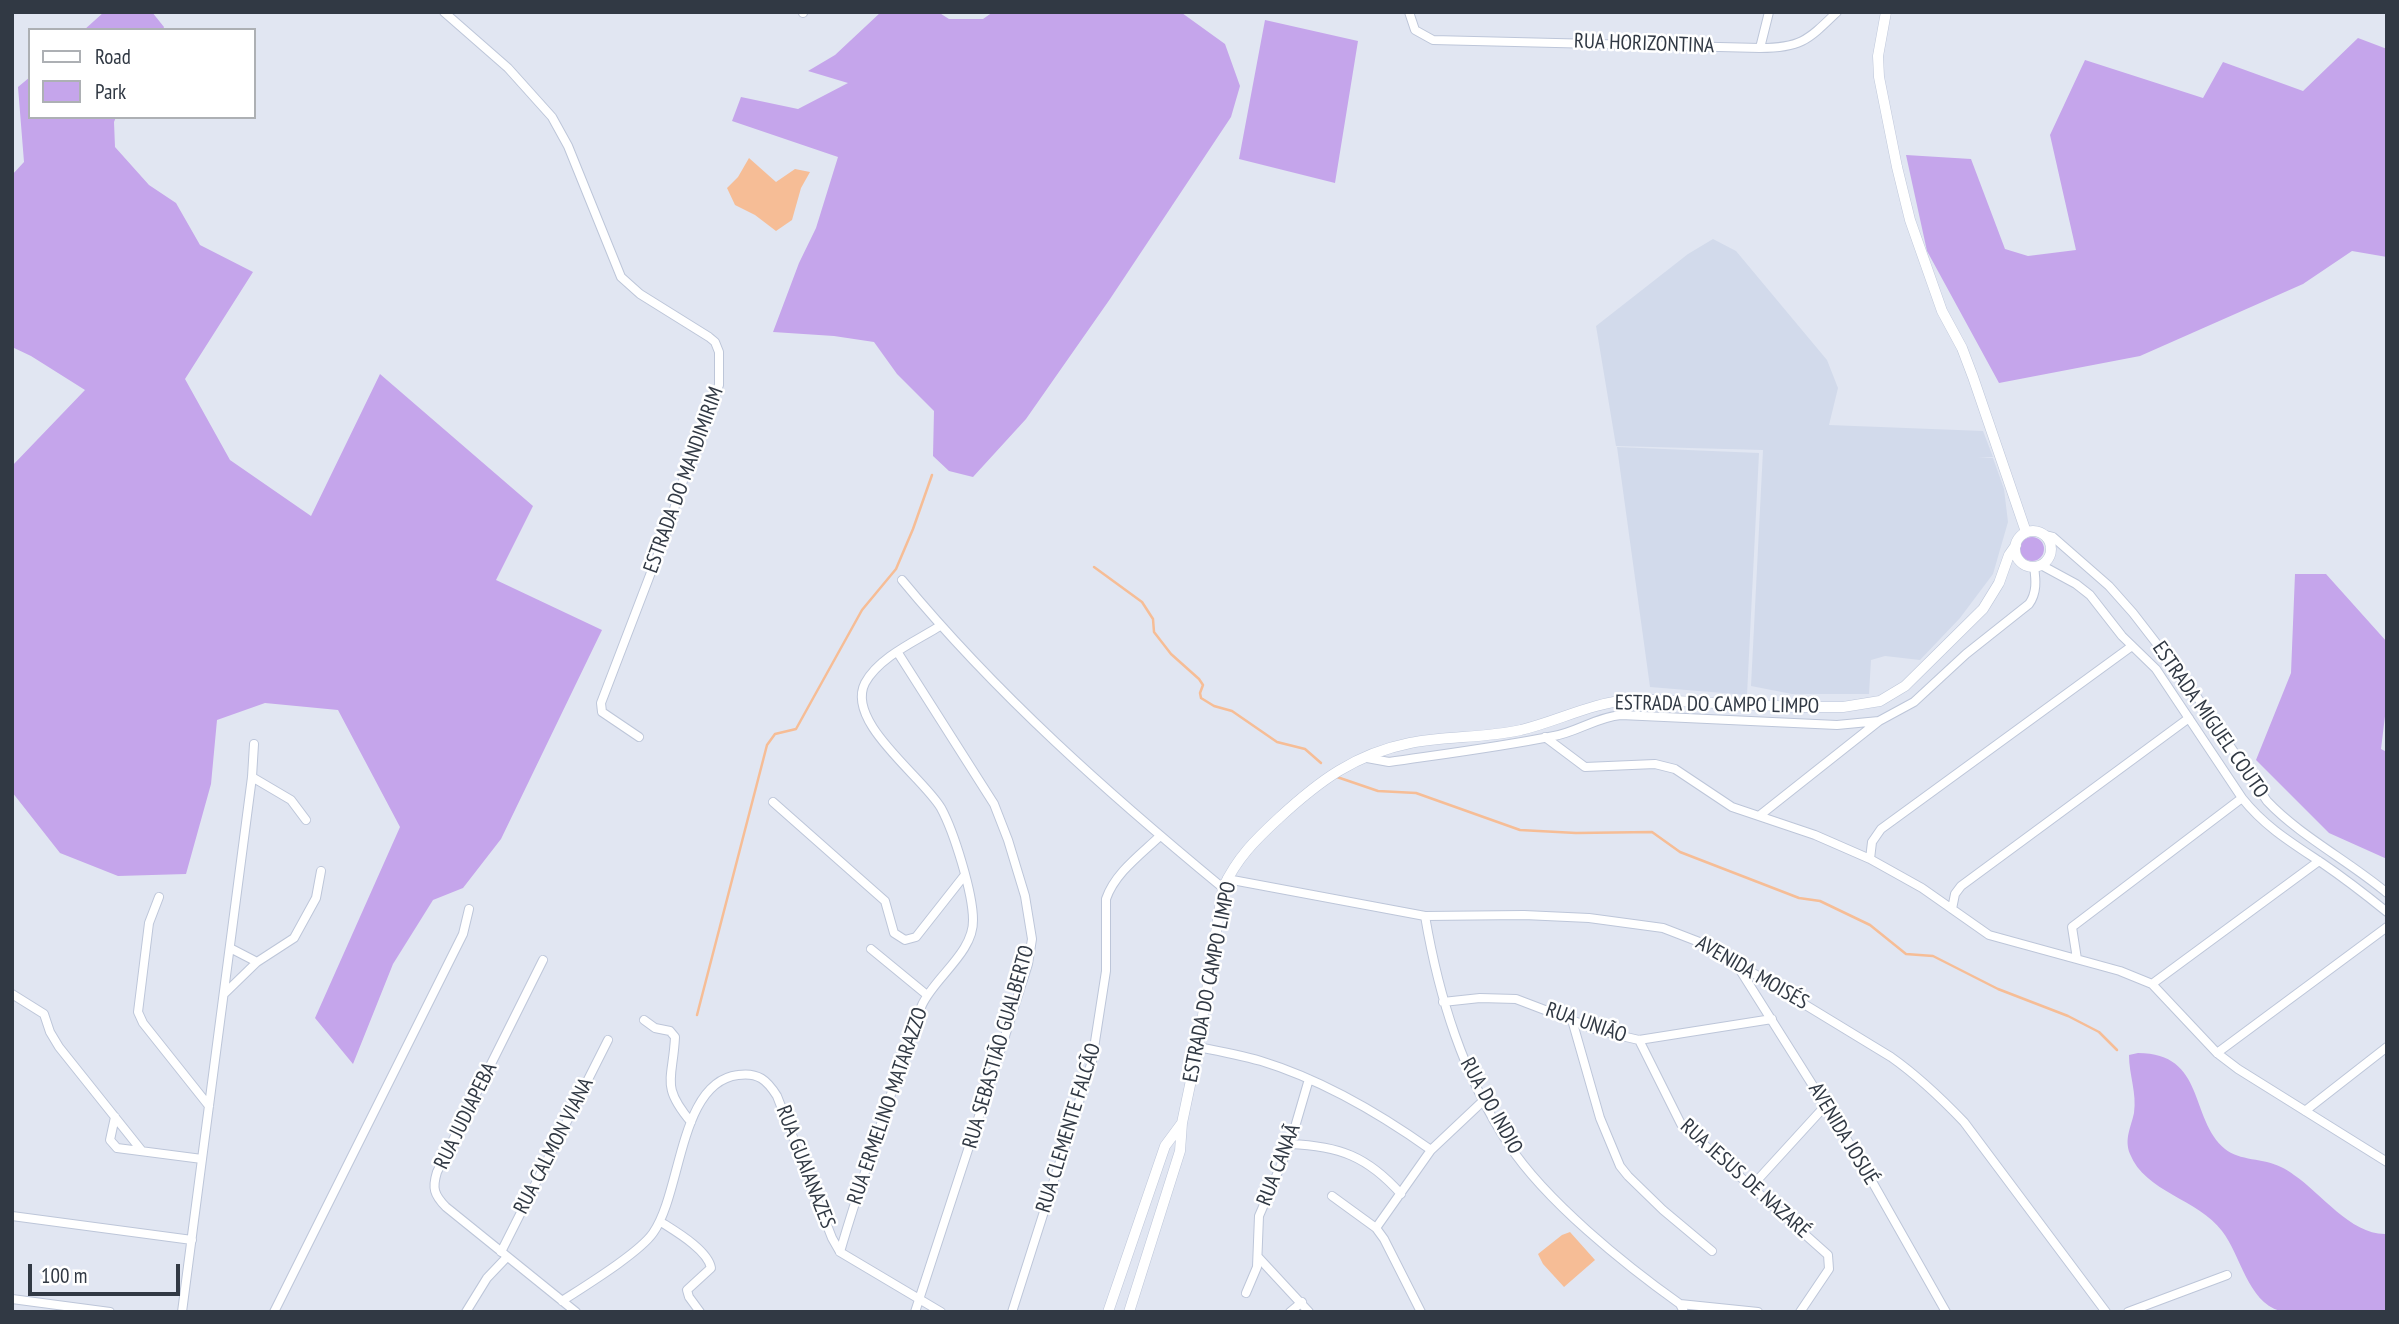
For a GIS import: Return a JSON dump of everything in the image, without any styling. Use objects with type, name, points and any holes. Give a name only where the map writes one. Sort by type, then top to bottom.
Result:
[{"type":"street","name":"ESTRADA DO MANDIMIRIM","points":[[444,12],[508,68],[556,123],[568,146],[621,277],[640,294],[715,342],[719,352],[721,370],[714,404],[688,465],[671,520],[601,703],[602,712],[639,737]]},
{"type":"street","name":"RUA HORIZONTINA","points":[[1409,12],[1411,22],[1419,34],[1439,40],[1760,48],[1784,48],[1806,40],[1837,12]]},
{"type":"street","points":[[1760,48],[1769,12]]},
{"type":"street","points":[[1886,12],[1878,56],[1879,77],[1910,220],[1942,311],[1962,348],[1973,377],[2026,532]]},
{"type":"street","points":[[2038,566],[2048,560],[2052,548],[2045,535],[2038,531],[2026,532],[2015,545],[2020,562],[2038,566],[2076,584],[2090,595],[2132,646],[2156,669],[2242,798],[2268,827],[2387,912]]},
{"type":"street","name":"ESTRADA MIGUEL COUTO","points":[[2045,535],[2053,537],[2101,578],[2133,613],[2191,688],[2267,801],[2280,816],[2366,875],[2387,893]]},
{"type":"street","name":"ESTRADA DO CAMPO LIMPO","points":[[1129,1312],[1180,1151],[1182,1123],[1198,1046],[1225,884],[1234,865],[1244,853],[1306,792],[1353,761],[1367,758],[1381,750],[1444,737],[1520,730],[1589,706],[1616,700],[1843,707],[1880,701],[1905,687],[1983,609],[1999,583],[2015,545]]},
{"type":"street","points":[[1759,816],[1879,721],[1913,702],[1966,654],[2029,604],[2034,598],[2038,566]]},
{"type":"street","points":[[902,580],[940,626],[1007,696],[1160,836],[1225,884]]},
{"type":"street","name":"RUA ERMELINO MATARAZZO","points":[[840,1252],[856,1197],[928,995],[952,965],[972,929],[972,910],[964,876],[953,836],[939,805],[875,731],[862,709],[860,697],[864,684],[872,674],[898,653],[940,626]]},
{"type":"street","points":[[1870,859],[1872,842],[1881,829],[2132,646]]},
{"type":"street","name":"RUA SEBASTIÃO GUALBERTO","points":[[898,653],[994,804],[1015,861],[1029,915],[1032,939],[1020,988],[915,1312]]},
{"type":"street","points":[[1367,758],[1389,762],[1528,742],[1621,715],[1837,725],[1879,721]]},
{"type":"street","points":[[1952,909],[1955,894],[1961,886],[2189,718]]},
{"type":"street","points":[[1545,737],[1585,767],[1655,764],[1675,769],[1727,804],[1815,835],[1870,859],[1922,888],[1989,934],[2120,971],[2152,984],[2217,1053],[2387,1162]]},
{"type":"street","points":[[182,1312],[252,777],[254,744]]},
{"type":"street","points":[[252,777],[291,800],[306,820]]},
{"type":"street","points":[[2077,959],[2072,926],[2242,798]]},
{"type":"street","points":[[773,802],[885,901],[894,933],[905,940],[916,937],[964,876]]},
{"type":"street","name":"RUA CLEMENTE FALCÃO","points":[[1012,1312],[1092,1061],[1105,971],[1106,899],[1118,876],[1160,836]]},
{"type":"street","points":[[2152,984],[2319,861]]},
{"type":"street","points":[[224,994],[257,962],[294,938],[316,898],[321,871]]},
{"type":"street","points":[[2356,888],[2366,875]]},
{"type":"street","name":"AVENIDA MOISÉS","points":[[1225,884],[1425,916],[1524,915],[1589,918],[1663,928],[1688,936],[1733,960],[1891,1057],[1939,1095],[1964,1122],[2106,1312]]},
{"type":"street","points":[[159,897],[149,923],[138,1012],[143,1023],[209,1106]]},
{"type":"street","points":[[274,1312],[463,934],[469,909]]},
{"type":"street","name":"RUA DO INDIO","points":[[1425,916],[1443,1002],[1456,1042],[1483,1101],[1510,1147],[1533,1176],[1600,1240],[1682,1308]]},
{"type":"street","points":[[2217,1053],[2387,927]]},
{"type":"street","points":[[230,948],[257,962]]},
{"type":"street","points":[[871,949],[928,995]]},
{"type":"street","name":"RUA JUDIAPEBA","points":[[504,1254],[446,1207],[435,1196],[433,1186],[437,1172],[543,960]]},
{"type":"street","name":"AVENIDA JOSUÉ","points":[[1733,960],[1861,1162],[1946,1312]]},
{"type":"street","points":[[12,994],[44,1014],[59,1047],[142,1151]]},
{"type":"street","name":"RUA UNIÃO","points":[[1443,1002],[1488,997],[1516,999],[1600,1031],[1639,1040],[1772,1019]]},
{"type":"street","points":[[644,1020],[655,1028],[670,1031],[675,1037],[671,1092],[674,1102],[691,1122]]},
{"type":"street","points":[[1572,1020],[1600,1118],[1620,1166],[1636,1185],[1712,1251]]},
{"type":"street","name":"RUA CALMON VIANA","points":[[466,1312],[504,1254],[608,1040]]},
{"type":"street","name":"RUA JESUS DE NAZARÉ","points":[[1639,1040],[1681,1124],[1828,1255],[1829,1269],[1800,1312]]},
{"type":"street","points":[[1198,1046],[1260,1061],[1309,1079],[1382,1117],[1431,1150]]},
{"type":"street","points":[[2305,1111],[2387,1047]]},
{"type":"street","name":"RUA GUAIANAZES","points":[[562,1301],[632,1253],[651,1236],[660,1222],[673,1189],[691,1122],[701,1101],[710,1088],[732,1076],[753,1074],[769,1083],[777,1096],[832,1238],[840,1252]]},
{"type":"street","name":"RUA CANAÃ","points":[[1246,1293],[1257,1267],[1259,1216],[1290,1144],[1309,1079]]},
{"type":"street","points":[[1376,1228],[1431,1150],[1483,1101]]},
{"type":"street","points":[[1752,1186],[1826,1105]]},
{"type":"street","points":[[115,1117],[110,1140],[122,1150],[202,1159]]},
{"type":"street","name":"ESTRADA DO CAMPO LIMPO","points":[[1108,1312],[1165,1146],[1182,1123]]},
{"type":"street","points":[[1290,1144],[1327,1147],[1357,1158],[1373,1166],[1401,1194]]},
{"type":"street","points":[[1332,1196],[1376,1228],[1421,1312]]},
{"type":"street","points":[[12,1216],[192,1240]]},
{"type":"street","points":[[660,1222],[686,1239],[710,1262],[711,1268],[687,1290],[700,1312]]},
{"type":"street","points":[[840,1252],[941,1312]]},
{"type":"street","points":[[504,1254],[576,1312]]},
{"type":"street","points":[[1258,1257],[1309,1312]]},
{"type":"street","points":[[2128,1312],[2227,1275]]},
{"type":"street","points":[[12,1299],[110,1312]]},
{"type":"street","points":[[1290,1312],[1302,1302]]},
{"type":"street","points":[[1682,1308],[1758,1312]]},
{"type":"shaded area","points":[[749,158],[776,182],[795,169],[810,172],[801,188],[792,220],[776,231],[755,215],[735,205],[727,188],[738,177]]},
{"type":"shaded area","points":[[1713,239],[1736,251],[1827,360],[1838,388],[1829,425],[1983,431],[1993,457],[1978,457],[1993,458],[2004,489],[2008,522],[1993,574],[1960,618],[1920,660],[1885,656],[1871,660],[1869,694],[1792,694],[1751,686],[1763,450],[1616,446],[1596,326],[1688,254]]},
{"type":"shaded area","points":[[1617,447],[1759,453],[1747,695],[1650,687]]},
{"type":"shaded area","points":[[1570,1232],[1595,1260],[1564,1287],[1543,1264],[1538,1254]]},
{"type":"green space","points":[[104,12],[152,12],[164,27],[164,28],[86,28]]},
{"type":"green space","points":[[881,12],[938,12],[949,19],[983,19],[993,12],[1182,13],[1225,44],[1240,86],[1231,117],[1110,299],[1026,419],[973,477],[949,471],[933,456],[934,411],[897,374],[874,342],[773,332],[799,263],[816,228],[838,157],[732,121],[741,97],[798,109],[848,83],[808,71],[835,55]]},
{"type":"green space","points":[[1265,20],[1358,41],[1335,183],[1239,159]]},
{"type":"green space","points":[[2358,38],[2387,49],[2387,257],[2352,251],[2303,284],[2140,356],[1999,383],[1927,251],[1906,155],[1971,159],[2005,249],[2028,256],[2076,250],[2050,135],[2085,60],[2203,98],[2223,62],[2303,91]]},
{"type":"green space","points":[[28,79],[28,119],[115,119],[115,147],[149,185],[176,203],[200,245],[253,272],[185,379],[230,460],[311,516],[380,374],[533,506],[496,580],[602,630],[501,839],[463,888],[433,900],[393,964],[353,1064],[315,1018],[400,827],[338,710],[265,703],[217,720],[211,784],[186,874],[118,876],[60,853],[12,792],[12,466],[85,390],[12,347],[12,175],[24,162],[18,87]]},
{"type":"green space","points":[[2032,537],[2040,541],[2044,549],[2040,557],[2032,561],[2024,557],[2020,549],[2024,541]]},
{"type":"green space","points":[[2295,574],[2326,574],[2387,642],[2387,700],[2381,749],[2387,752],[2387,859],[2329,833],[2256,760],[2291,673]]},
{"type":"green space","points":[[2138,1053],[2160,1056],[2175,1064],[2186,1075],[2206,1121],[2225,1149],[2237,1156],[2285,1169],[2349,1221],[2374,1233],[2387,1234],[2387,1312],[2288,1312],[2269,1306],[2260,1298],[2222,1231],[2200,1211],[2147,1178],[2130,1154],[2128,1138],[2135,1106],[2129,1055]]},
{"type":"waterway","points":[[697,1015],[767,745],[775,734],[796,729],[862,610],[896,569],[932,475]]},
{"type":"waterway","points":[[1094,567],[1142,602],[1153,619],[1154,632],[1171,654],[1203,685],[1201,698],[1214,706],[1232,711],[1277,742],[1305,749],[1321,763]]},
{"type":"waterway","points":[[1337,777],[1378,791],[1416,793],[1520,830],[1576,833],[1652,832],[1680,852],[1799,898],[1820,901],[1870,925],[1906,954],[1933,956],[1998,989],[2068,1016],[2099,1032],[2117,1050]]}]
